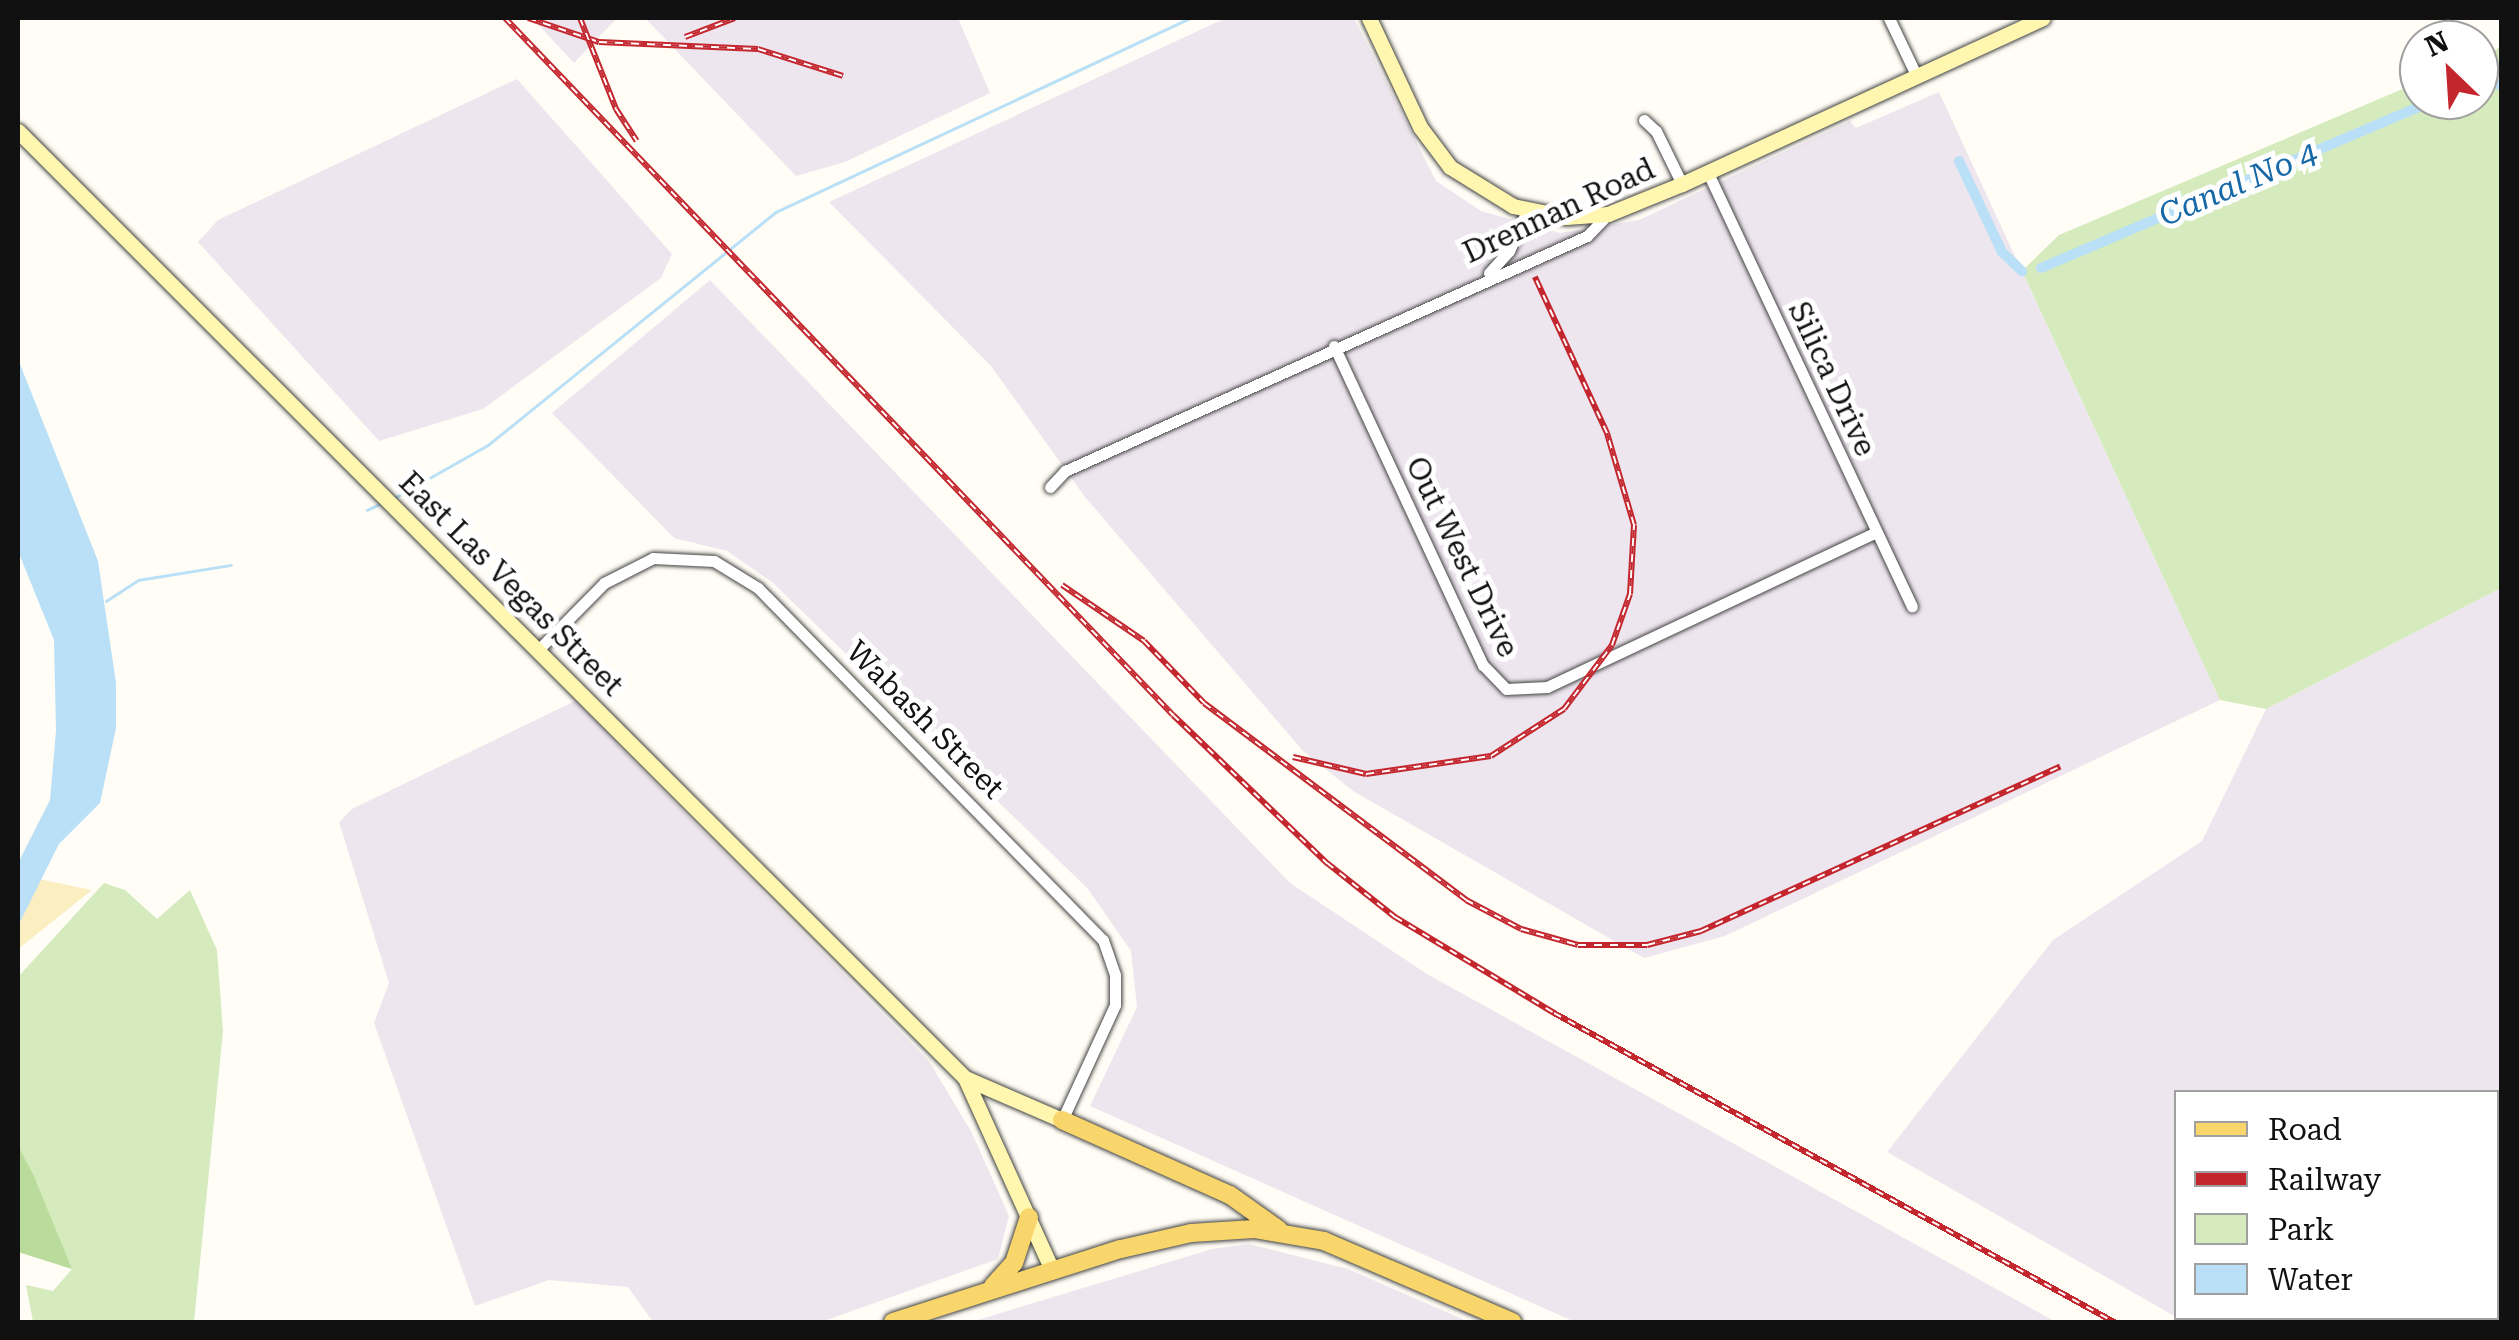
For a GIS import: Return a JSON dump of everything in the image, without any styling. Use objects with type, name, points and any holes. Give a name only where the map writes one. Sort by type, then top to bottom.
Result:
[{"type":"main road","points":[[1062,1120],[1230,1195],[1279,1230]]},
{"type":"main road","points":[[987,1291],[1014,1263],[1028,1217]]},
{"type":"main road","points":[[893,1322],[1050,1268],[1178,1235],[1279,1230],[1344,1249],[1512,1322]]},
{"type":"street","points":[[1369,18],[1440,156],[1477,187],[1526,211],[1608,214]]},
{"type":"street","points":[[1889,18],[1917,77]]},
{"type":"street","name":"Drennan Road","points":[[1050,488],[1064,471],[1486,276],[1586,236],[1608,214],[1682,184],[2043,18]]},
{"type":"street","points":[[1644,120],[1656,131],[1682,184]]},
{"type":"street","name":"East Las Vegas Street","points":[[18,131],[965,1078],[1050,1268]]},
{"type":"street","name":"Silica Drive","points":[[1708,172],[1912,606]]},
{"type":"street","points":[[1486,276],[1502,261],[1526,211]]},
{"type":"street","name":"Out West Drive","points":[[1334,346],[1482,665],[1506,689],[1547,687],[1876,532]]},
{"type":"street","name":"Wabash Street","points":[[538,650],[604,583],[653,558],[714,561],[758,588],[1103,940],[1115,974],[1111,1024],[1062,1120]]},
{"type":"street","name":"East Las Vegas Street","points":[[965,1078],[1062,1120]]},
{"type":"shaded area","points":[[532,18],[617,18],[574,63]]},
{"type":"shaded area","points":[[645,18],[958,18],[990,93],[845,162],[796,176]]},
{"type":"shaded area","points":[[1226,18],[1354,18],[1436,181],[1481,211],[1560,233],[1639,220],[1850,121],[1856,128],[1939,92],[2220,700],[1725,936],[1644,958],[1353,791],[1303,751],[1085,497],[991,366],[829,202]]},
{"type":"shaded area","points":[[517,79],[672,254],[661,278],[483,409],[379,441],[198,242],[218,220]]},
{"type":"shaded area","points":[[710,280],[1290,883],[1427,974],[2056,1322],[1575,1322],[1090,1106],[1137,1007],[1131,951],[1088,889],[773,583],[727,551],[674,538],[552,413]]},
{"type":"shaded area","points":[[2501,588],[2501,1322],[2340,1320],[2499,1320],[2499,1090],[2174,1090],[2174,1316],[1887,1152],[2053,940],[2202,841],[2266,709]]},
{"type":"shaded area","points":[[575,701],[929,1061],[972,1133],[1009,1216],[998,1259],[821,1322],[653,1322],[628,1287],[549,1280],[475,1306],[374,1023],[389,983],[339,822],[352,809]]},
{"type":"shaded area","points":[[1249,1244],[1348,1269],[1469,1322],[971,1322],[1212,1249]]},
{"type":"green space","points":[[2499,48],[2501,588],[2266,709],[2220,700],[2022,271],[2059,235],[2399,90],[2399,120],[2499,120]]},
{"type":"green space","points":[[104,883],[125,890],[157,919],[190,890],[217,950],[223,1031],[194,1322],[33,1322],[26,1285],[53,1291],[72,1269],[18,1146],[18,977]]},
{"type":"green space","points":[[18,1146],[33,1174],[72,1269],[18,1252]]},
{"type":"sand","points":[[18,875],[92,890],[18,949]]},
{"type":"water","points":[[18,359],[98,561],[116,683],[116,728],[100,803],[59,844],[18,926],[18,863],[50,800],[56,731],[54,640],[18,551]]},
{"type":"waterway","points":[[396,497],[488,445],[776,212],[1190,18]]},
{"type":"waterway","name":"Canal No 4","points":[[2041,268],[2399,115]]},
{"type":"waterway","name":"Canal No 4","points":[[1959,161],[2002,252],[2022,271]]},
{"type":"waterway","points":[[367,510],[380,504]]},
{"type":"waterway","points":[[106,601],[138,580],[231,565]]},
{"type":"railway","points":[[505,18],[1173,715],[1327,863],[1395,917],[1554,1013],[2114,1322]]},
{"type":"railway","points":[[528,18],[599,42],[758,49],[843,76]]},
{"type":"railway","points":[[580,18],[616,109],[637,141]]},
{"type":"railway","points":[[685,37],[735,18]]},
{"type":"railway","points":[[1293,757],[1366,774],[1491,756],[1564,709],[1612,645],[1630,594],[1634,525],[1607,433],[1535,277]]},
{"type":"railway","points":[[1062,585],[1144,641],[1204,703],[1466,900],[1521,929],[1578,945],[1647,945],[1701,931],[2060,767]]}]
